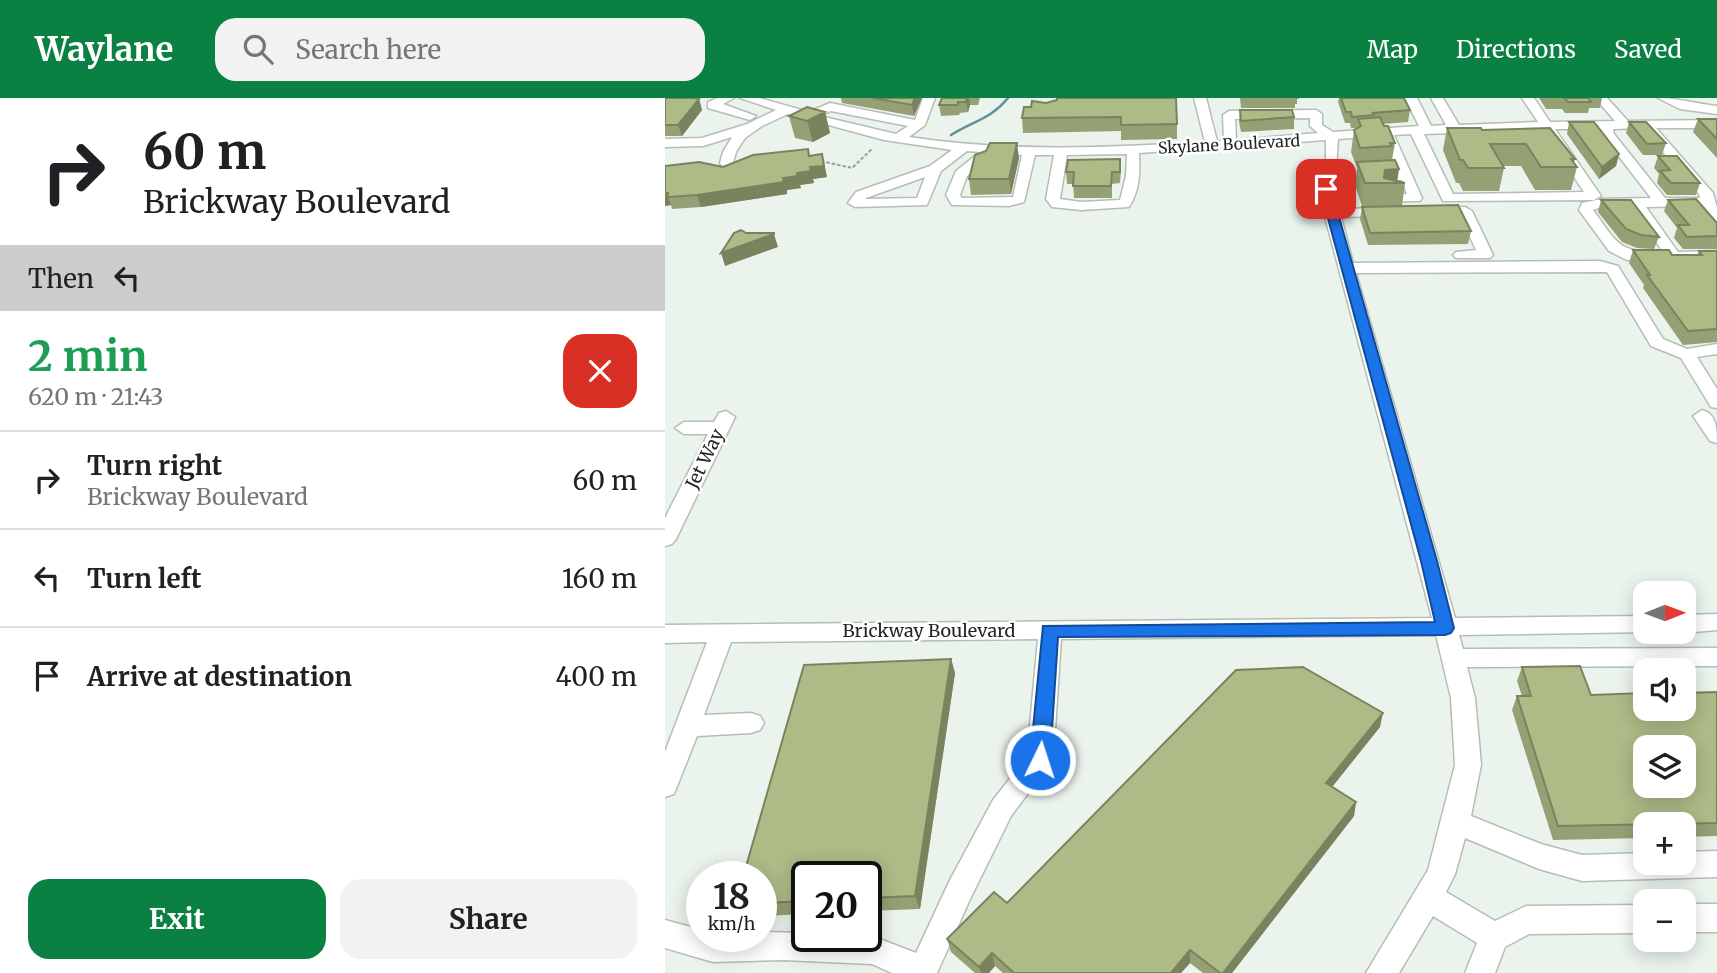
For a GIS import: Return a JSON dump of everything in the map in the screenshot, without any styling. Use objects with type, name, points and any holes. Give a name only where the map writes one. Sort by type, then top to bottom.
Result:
[{"type":"street","points":[[728,98],[706,103],[747,126]]},
{"type":"street","points":[[746,98],[895,138],[964,147],[996,143],[1056,150]]},
{"type":"street","points":[[872,149],[919,125],[929,98]]},
{"type":"street","points":[[1200,98],[1203,120],[1210,131],[1212,146]]},
{"type":"street","points":[[1228,98],[1230,145]]},
{"type":"street","points":[[1319,98],[1316,126],[1332,137],[1326,189],[1331,213],[1429,561],[1463,698],[1468,765],[1441,874],[1381,973]]},
{"type":"street","points":[[1411,98],[1438,138],[1448,198],[1707,202]]},
{"type":"street","points":[[1437,98],[1447,119]]},
{"type":"street","points":[[1528,98],[1546,127],[1549,143],[1598,199]]},
{"type":"street","points":[[1601,98],[1626,126]]},
{"type":"street","points":[[1664,98],[1684,106],[1717,110]]},
{"type":"street","points":[[809,116],[830,107],[919,125]]},
{"type":"street","points":[[665,143],[703,142],[787,110]]},
{"type":"street","points":[[1229,115],[1316,114]]},
{"type":"street","points":[[1447,119],[1518,118],[1525,128]]},
{"type":"street","points":[[1438,138],[1447,119]]},
{"type":"street","name":"Skylane Boulevard","points":[[1056,150],[1133,155],[1386,132],[1438,138],[1525,128],[1717,124]]},
{"type":"street","points":[[1646,125],[1706,193],[1707,202],[1717,223]]},
{"type":"street","points":[[730,162],[747,126]]},
{"type":"street","points":[[1607,127],[1608,134],[1642,162],[1662,203]]},
{"type":"street","points":[[1361,198],[1415,198],[1386,132]]},
{"type":"street","points":[[996,143],[1056,150],[1100,138]]},
{"type":"street","points":[[996,143],[961,174],[953,195],[957,202],[1019,200],[1030,149]]},
{"type":"street","points":[[935,169],[922,202],[918,204],[855,203],[861,195],[935,169],[964,147]]},
{"type":"street","points":[[1056,150],[1053,199],[1056,204],[1125,204],[1129,196],[1133,155]]},
{"type":"street","points":[[1642,162],[1679,161]]},
{"type":"street","points":[[1329,173],[1360,177],[1407,176]]},
{"type":"street","points":[[1598,199],[1587,206],[1586,210],[1614,248],[1632,257],[1717,256]]},
{"type":"street","points":[[1636,203],[1673,256]]},
{"type":"street","points":[[1331,213],[1465,211],[1485,255],[1345,262]]},
{"type":"street","points":[[1345,262],[1600,266],[1613,269],[1657,342],[1686,355],[1717,403]]},
{"type":"street","points":[[1686,355],[1699,350],[1717,349]]},
{"type":"street","points":[[1702,416],[1716,435]]},
{"type":"street","name":"Jet Way","points":[[665,539],[723,423],[684,428]]},
{"type":"street","points":[[1696,623],[1717,622]]},
{"type":"street","name":"Brickway Boulevard","points":[[665,634],[1633,625]]},
{"type":"street","points":[[665,934],[713,947],[784,946],[872,950],[922,972],[960,889],[1002,808],[1040,760],[1050,630]]},
{"type":"street","points":[[665,786],[723,632]]},
{"type":"street","points":[[1453,658],[1717,657]]},
{"type":"street","points":[[687,726],[751,723]]},
{"type":"street","points":[[1456,822],[1539,856],[1581,868],[1717,864]]},
{"type":"street","points":[[1428,897],[1494,937]]},
{"type":"street","points":[[1696,918],[1717,918]]},
{"type":"street","points":[[1480,973],[1494,937],[1525,920],[1633,919]]},
{"type":"path","points":[[818,160],[852,168],[872,149]]},
{"type":"building","points":[[665,98],[699,99],[678,125],[665,125]]},
{"type":"building","points":[[873,98],[915,98],[912,105]]},
{"type":"building","points":[[942,98],[967,98],[966,102],[958,102],[958,105],[939,105]]},
{"type":"building","points":[[1057,98],[1176,98],[1177,124],[1121,125],[1121,117],[1022,118],[1024,107],[1031,107],[1032,101],[1046,103]]},
{"type":"building","points":[[1341,98],[1404,98],[1410,110],[1352,117],[1351,112],[1346,112]]},
{"type":"building","points":[[1564,98],[1588,98],[1591,102],[1568,102]]},
{"type":"building","points":[[807,107],[825,112],[807,121],[789,116]]},
{"type":"building","points":[[1240,110],[1292,110],[1294,117],[1241,121]]},
{"type":"building","points":[[1380,117],[1384,126],[1388,126],[1395,143],[1390,143],[1392,146],[1360,148],[1354,130],[1361,126],[1358,119]]},
{"type":"building","points":[[1698,119],[1717,119],[1717,139]]},
{"type":"building","points":[[1569,122],[1594,122],[1619,154],[1602,167]]},
{"type":"building","points":[[1629,122],[1646,122],[1666,143],[1647,144]]},
{"type":"building","points":[[1447,128],[1550,128],[1575,159],[1571,159],[1577,167],[1541,167],[1526,144],[1490,144],[1504,168],[1468,168],[1463,160],[1460,160]]},
{"type":"building","points":[[990,143],[1017,143],[1009,179],[969,179],[975,155],[986,151]]},
{"type":"building","points":[[808,149],[809,156],[822,154],[824,166],[810,167],[811,171],[783,178],[784,182],[697,195],[668,197],[668,193],[665,193],[665,166],[699,162],[723,167],[753,155]]},
{"type":"building","points":[[1658,156],[1677,156],[1700,183],[1671,183],[1660,171],[1670,170]]},
{"type":"building","points":[[1120,159],[1120,172],[1112,172],[1111,186],[1073,186],[1074,172],[1066,172],[1068,160]]},
{"type":"building","points":[[1395,160],[1399,169],[1385,170],[1384,178],[1405,183],[1365,183],[1357,162]]},
{"type":"building","points":[[1696,199],[1717,223],[1717,236],[1687,237],[1678,225],[1689,225],[1668,200]]},
{"type":"building","points":[[1601,200],[1631,200],[1659,237],[1641,235],[1626,229]]},
{"type":"building","points":[[1458,205],[1471,231],[1370,233],[1362,207]]},
{"type":"building","points":[[741,230],[746,233],[774,234],[721,253],[734,233]]},
{"type":"building","points":[[1633,250],[1669,250],[1672,255],[1702,255],[1699,251],[1717,251],[1717,329],[1688,331],[1647,275],[1650,275]]},
{"type":"building","points":[[951,659],[915,896],[882,897],[882,861],[791,861],[791,902],[777,902],[777,861],[748,861],[804,665]]},
{"type":"building","points":[[1580,666],[1591,695],[1633,693],[1633,721],[1696,721],[1696,693],[1717,692],[1717,823],[1696,823],[1696,812],[1633,812],[1633,825],[1558,826],[1517,696],[1531,696],[1522,667]]},
{"type":"building","points":[[1303,667],[1383,713],[1326,783],[1356,802],[1223,973],[1190,950],[1171,973],[1014,973],[992,953],[979,967],[947,939],[994,892],[1007,903],[1236,670]]},
{"type":"waterway","points":[[951,135],[988,115],[1008,98]]},
{"type":"route","points":[[1040,760],[1050,630],[1445,628],[1326,189]]}]
